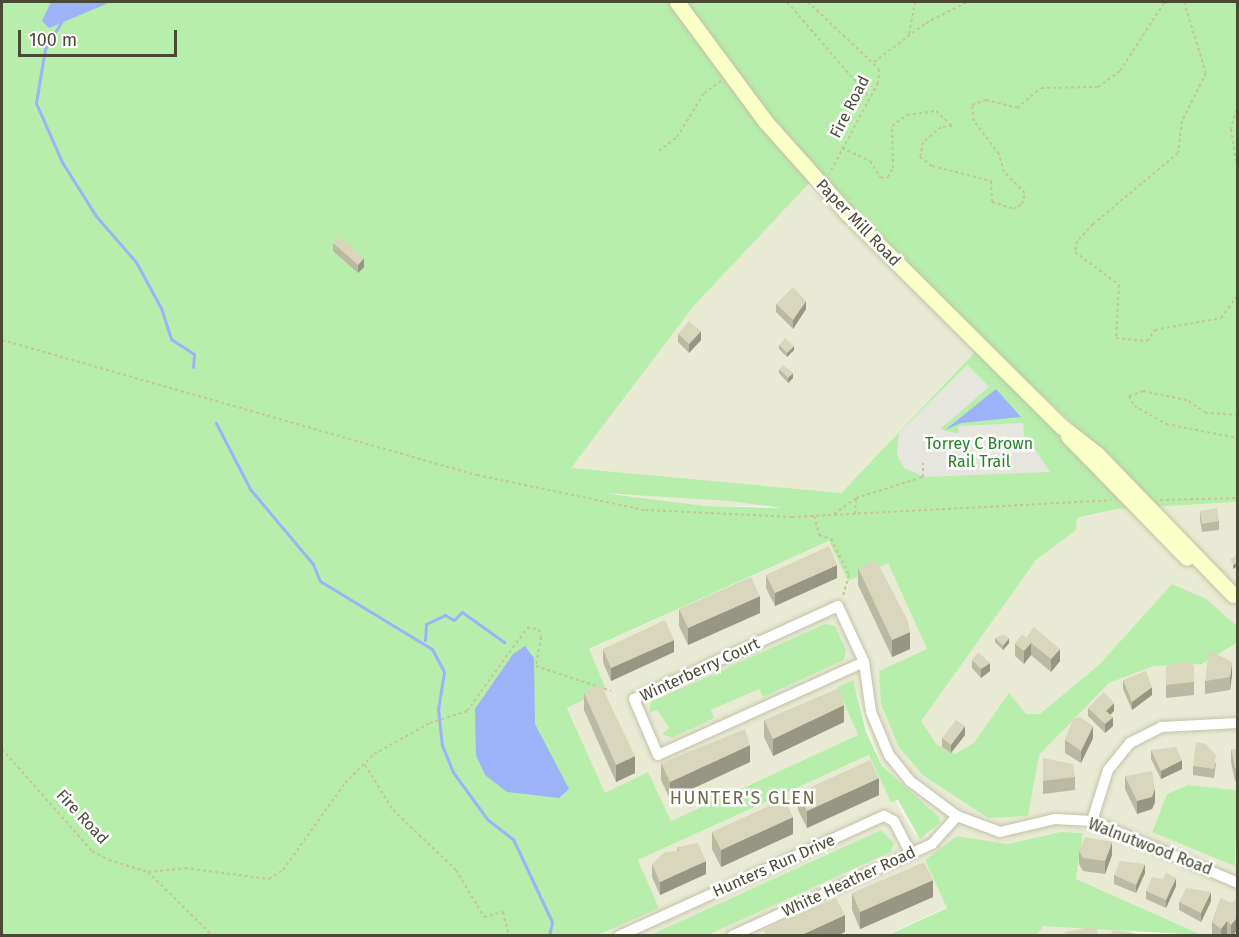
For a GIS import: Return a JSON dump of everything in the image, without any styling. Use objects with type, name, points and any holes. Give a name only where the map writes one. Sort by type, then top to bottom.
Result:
[{"type":"main road","name":"Paper Mill Road","points":[[677,2],[729,76],[846,212],[1061,426],[1097,454],[1235,597]]},
{"type":"street","name":"Winterberry Court","points":[[864,662],[658,756],[634,699],[838,606],[864,662],[871,712],[889,755],[910,781],[957,816]]},
{"type":"street","points":[[1092,821],[1108,770],[1130,743],[1161,727],[1238,723]]},
{"type":"street","name":"Hunters Run Drive","points":[[619,936],[884,816],[894,821],[911,854]]},
{"type":"street","name":"Walnutwood Road","points":[[957,816],[1000,832],[1055,819],[1092,821],[1238,883]]},
{"type":"street","name":"White Heather Road","points":[[732,936],[932,844],[957,816]]},
{"type":"path","points":[[787,2],[868,96]]},
{"type":"path","name":"Fire Road","points":[[808,2],[874,62],[878,83],[868,96],[842,148],[832,162]]},
{"type":"path","points":[[909,34],[915,2]]},
{"type":"path","name":"Fire Road","points":[[874,62],[909,34],[967,2]]},
{"type":"path","points":[[842,148],[870,161],[881,178],[888,177],[893,168],[892,126],[907,115],[936,111],[952,126],[941,127],[923,142],[920,157],[932,166],[991,181],[992,202],[1013,209],[1022,204],[1025,193],[1004,172],[999,154],[974,121],[972,105],[986,100],[1017,108],[1041,88],[1098,87],[1120,71],[1164,3],[1173,2]]},
{"type":"path","points":[[1184,2],[1206,73],[1182,121],[1178,153],[1093,224],[1077,241],[1075,252],[1119,285],[1116,338],[1147,341],[1155,330],[1221,318],[1238,295]]},
{"type":"path","points":[[659,151],[677,137],[704,93],[729,76]]},
{"type":"path","points":[[1238,104],[1231,129],[1238,173]]},
{"type":"path","points":[[2,340],[518,486],[645,510],[814,516],[1118,500]]},
{"type":"path","points":[[1238,415],[1206,412],[1186,400],[1143,391],[1129,396],[1134,406],[1166,424],[1238,438]]},
{"type":"path","points":[[832,515],[856,498],[923,477],[923,463]]},
{"type":"path","points":[[855,514],[856,498]]},
{"type":"path","points":[[1153,500],[1238,498]]},
{"type":"path","points":[[814,516],[819,535],[831,539],[849,575],[843,596]]},
{"type":"path","points":[[509,936],[503,912],[484,917],[456,870],[393,810],[365,765],[389,744],[466,711],[527,628],[539,630],[541,637],[536,666],[611,691]]},
{"type":"path","name":"Fire Road","points":[[2,749],[92,851],[148,872],[184,868],[268,879],[283,870],[345,783],[365,765]]},
{"type":"path","points":[[148,872],[213,936]]},
{"type":"shaded area","points":[[807,186],[976,351],[828,506],[706,506],[557,486],[693,307]]},
{"type":"shaded area","points":[[967,365],[989,387],[940,429],[958,434],[959,426],[1023,423],[1025,445],[1032,445],[1050,472],[925,477],[904,468],[897,455],[899,433]]},
{"type":"shaded area","points":[[1237,502],[1237,629],[1171,588],[1070,707],[959,762],[910,726],[1062,522],[1117,509]]},
{"type":"shaded area","name":"HUNTER'S GLEN","points":[[830,541],[888,563],[927,649],[879,672],[884,712],[899,748],[924,776],[988,818],[1028,815],[1039,752],[1109,683],[1154,666],[1202,664],[1238,643],[1237,790],[1188,785],[1167,794],[1152,831],[1237,863],[1237,935],[1202,935],[1076,879],[1083,833],[1076,832],[1008,844],[957,836],[936,855],[947,907],[886,935],[708,935],[891,852],[881,830],[650,935],[598,935],[659,908],[638,860],[870,755],[914,834],[926,836],[940,823],[882,766],[857,693],[837,687],[858,735],[671,821],[645,776],[605,794],[567,707],[606,689],[588,650]],"holes":[[[846,650],[844,660],[763,696],[759,689],[711,710],[714,718],[669,729],[657,710],[648,711]]]},
{"type":"shaded area","points":[[1042,926],[1116,926],[1139,935],[1037,936]]},
{"type":"green space","name":"Torrey C Brown Rail Trail","points":[[2,2],[1237,2],[1237,502],[1117,509],[1077,518],[1076,530],[1036,560],[921,721],[937,745],[955,754],[974,743],[1009,693],[1026,714],[1040,714],[1099,665],[1172,584],[1206,599],[1237,626],[1237,643],[1202,664],[1154,666],[1109,683],[1039,755],[1028,816],[988,818],[924,776],[899,748],[881,704],[879,671],[927,649],[888,563],[848,581],[829,541],[589,649],[606,689],[567,708],[605,793],[648,772],[671,821],[858,735],[837,687],[853,680],[866,732],[882,766],[939,817],[940,823],[920,839],[898,800],[891,802],[869,755],[638,860],[659,908],[598,935],[2,935]],"holes":[[[818,174],[967,326],[1093,443],[976,351],[841,493],[571,468],[693,307]],[[603,493],[730,501],[782,508],[706,506]]]},
{"type":"green space","points":[[825,624],[835,626],[846,650],[844,660],[763,697],[759,689],[711,710],[714,718],[672,738],[662,734],[669,728],[657,710],[649,713],[651,702]]},
{"type":"green space","points":[[1188,785],[1237,790],[1235,866],[1152,832],[1167,794]]},
{"type":"green space","points":[[881,830],[894,843],[891,852],[708,935],[650,935]]},
{"type":"green space","points":[[1061,832],[1083,833],[1076,879],[1202,935],[1043,926],[1037,935],[886,936],[947,908],[925,860],[957,836],[1008,844]]},
{"type":"water","points":[[51,2],[111,2],[49,28],[42,21]]},
{"type":"water","points":[[996,389],[1021,417],[961,423],[945,430]]},
{"type":"water","points":[[525,646],[534,658],[535,724],[569,789],[559,798],[507,792],[485,775],[476,755],[475,709],[513,654]]},
{"type":"building","points":[[339,236],[364,258],[358,265],[333,243]]},
{"type":"building","points":[[793,287],[806,301],[793,320],[776,304]]},
{"type":"building","points":[[689,321],[701,331],[689,344],[678,334]]},
{"type":"building","points":[[785,338],[794,346],[787,353],[779,345]]},
{"type":"building","points":[[783,365],[793,373],[788,378],[779,369]]},
{"type":"building","points":[[1217,508],[1219,521],[1202,524],[1200,511]]},
{"type":"building","points":[[829,546],[837,565],[775,593],[766,575]]},
{"type":"building","points":[[1237,555],[1238,562],[1233,565],[1230,559]]},
{"type":"building","points":[[876,560],[908,621],[910,632],[892,640],[858,568]]},
{"type":"building","points":[[751,577],[760,596],[688,628],[679,609]]},
{"type":"building","points":[[665,620],[674,640],[611,668],[603,649]]},
{"type":"building","points":[[1034,627],[1060,649],[1051,659],[1031,643],[1024,651],[1015,644],[1022,635],[1026,638]]},
{"type":"building","points":[[1003,634],[1009,638],[1003,646],[995,638]]},
{"type":"building","points":[[1209,650],[1232,662],[1230,677],[1205,681]]},
{"type":"building","points":[[978,652],[990,663],[981,669],[972,660]]},
{"type":"building","points":[[1188,661],[1194,666],[1194,682],[1166,685],[1166,666]]},
{"type":"building","points":[[1146,671],[1152,687],[1132,702],[1123,680]]},
{"type":"building","points":[[600,683],[635,756],[616,765],[584,693]]},
{"type":"building","points":[[839,688],[844,705],[773,739],[764,720]]},
{"type":"building","points":[[1104,692],[1114,703],[1106,711],[1113,717],[1105,724],[1088,708]]},
{"type":"building","points":[[1080,717],[1093,726],[1081,751],[1065,740],[1073,719]]},
{"type":"building","points":[[956,720],[965,726],[951,745],[942,738]]},
{"type":"building","points":[[745,729],[750,745],[670,782],[661,763]]},
{"type":"building","points":[[1196,742],[1206,744],[1216,755],[1214,769],[1193,766]]},
{"type":"building","points":[[1176,747],[1182,760],[1161,771],[1151,750]]},
{"type":"building","points":[[1231,749],[1238,749],[1238,768],[1235,768]]},
{"type":"building","points":[[1043,758],[1073,764],[1075,777],[1043,781]]},
{"type":"building","points":[[870,760],[879,778],[807,811],[798,793]]},
{"type":"building","points":[[1152,771],[1155,789],[1152,797],[1137,801],[1125,776]]},
{"type":"building","points":[[784,799],[793,817],[721,850],[712,832]]},
{"type":"building","points":[[1085,837],[1112,842],[1105,861],[1083,858],[1079,851]]},
{"type":"building","points":[[698,843],[706,861],[660,882],[652,864],[665,852],[679,851],[677,847]]},
{"type":"building","points":[[1120,861],[1145,864],[1136,885],[1114,875]]},
{"type":"building","points":[[924,862],[933,880],[860,912],[852,893]]},
{"type":"building","points":[[1166,873],[1176,878],[1166,900],[1146,891],[1152,877],[1163,879]]},
{"type":"building","points":[[1186,888],[1211,892],[1201,913],[1179,902]]},
{"type":"building","points":[[836,898],[845,915],[799,936],[766,936],[763,929]]},
{"type":"building","points":[[1221,898],[1232,903],[1238,900],[1238,916],[1231,925],[1227,921],[1221,929],[1212,922]]},
{"type":"building","points":[[1096,926],[1098,936],[1065,936],[1065,932]]},
{"type":"building","points":[[1113,930],[1135,933],[1134,936],[1110,936]]},
{"type":"waterway","points":[[63,19],[45,49],[36,103],[62,162],[96,216],[136,262],[161,308],[171,339],[194,354],[193,367]]},
{"type":"waterway","points":[[216,423],[250,489],[313,564],[320,581],[432,649],[444,672],[438,708],[442,745],[453,772],[487,819],[513,839],[552,922],[549,936]]},
{"type":"waterway","points":[[425,640],[426,624],[445,615],[454,620],[462,612],[504,642]]},
{"type":"district","name":"HUNTER'S GLEN","points":[[743,798]]}]
